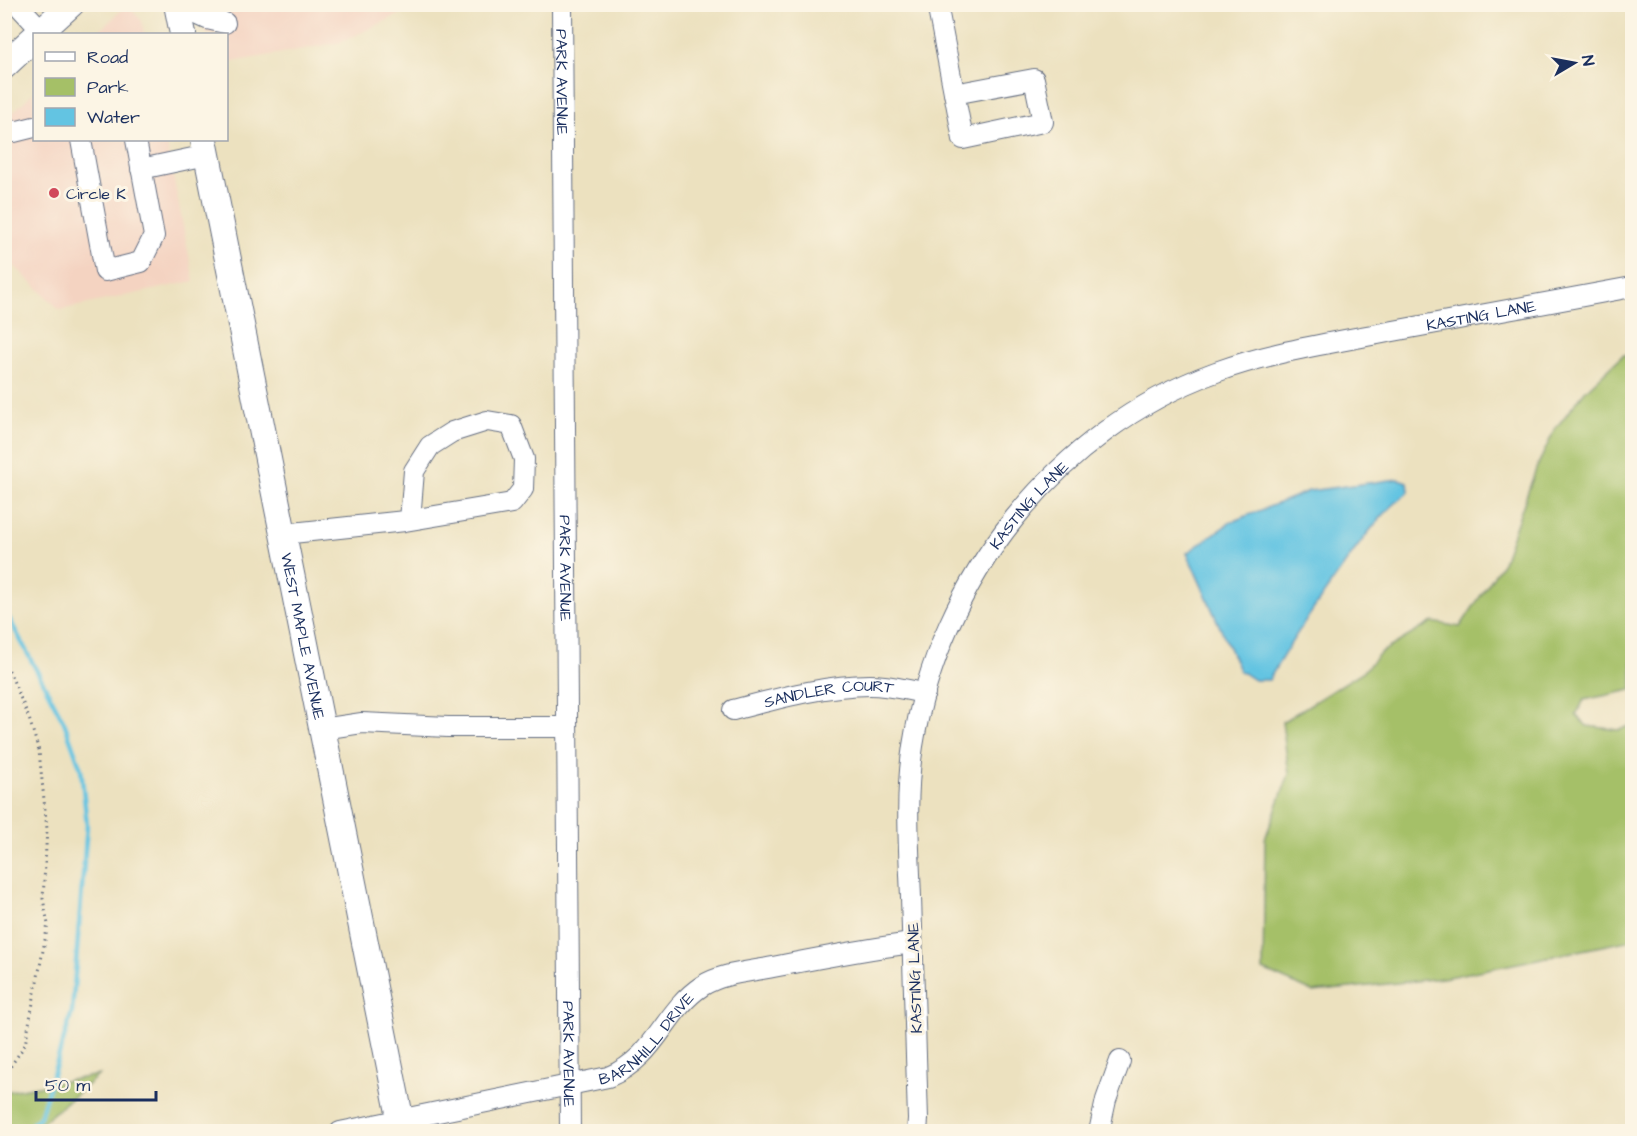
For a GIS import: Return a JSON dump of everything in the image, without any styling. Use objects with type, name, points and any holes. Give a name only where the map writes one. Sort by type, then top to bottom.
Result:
[{"type":"main road","points":[[39,33],[71,4]]},
{"type":"main road","points":[[177,5],[183,33]]},
{"type":"main road","points":[[4,66],[33,39]]},
{"type":"main road","name":"WEST MAPLE AVENUE","points":[[205,147],[402,1126]]},
{"type":"street","points":[[17,4],[37,33]]},
{"type":"street","name":"PARK AVENUE","points":[[562,4],[570,1131]]},
{"type":"street","points":[[937,4],[954,94],[963,139],[1043,122],[1034,79],[954,94]]},
{"type":"street","points":[[177,5],[225,23]]},
{"type":"street","points":[[4,124],[14,132],[33,128]]},
{"type":"street","points":[[81,141],[105,271],[141,262],[154,236],[136,141]]},
{"type":"street","points":[[141,169],[205,147]]},
{"type":"street","name":"KASTING LANE","points":[[917,1131],[908,801],[913,746],[925,693],[947,628],[967,587],[994,543],[1042,486],[1085,446],[1137,410],[1217,371],[1283,352],[1632,286]]},
{"type":"street","points":[[283,534],[410,520],[512,503],[523,489],[524,459],[510,425],[487,421],[452,432],[430,446],[414,471],[410,520]]},
{"type":"street","name":"SANDLER COURT","points":[[733,710],[850,686],[872,685],[925,693]]},
{"type":"street","points":[[322,729],[362,723],[448,727],[567,727]]},
{"type":"street","name":"BARNHILL DRIVE","points":[[340,1131],[402,1126],[608,1077],[622,1071],[646,1052],[684,1002],[703,986],[726,976],[873,948],[912,943]]},
{"type":"street","points":[[1100,1131],[1106,1100],[1119,1061]]},
{"type":"path","points":[[4,659],[29,718],[39,751],[47,829],[43,899],[48,924],[25,1045],[4,1079]]},
{"type":"shaded area","points":[[400,4],[400,14],[342,42],[228,63],[228,33],[206,33],[201,5]]},
{"type":"shaded area","points":[[127,5],[142,21],[144,33],[97,33]]},
{"type":"shaded area","points":[[33,93],[33,141],[166,141],[194,281],[60,310],[5,257],[5,120]]},
{"type":"green space","points":[[1632,352],[1632,690],[1584,700],[1576,715],[1587,726],[1619,730],[1632,725],[1632,940],[1443,978],[1313,992],[1263,970],[1265,839],[1289,774],[1282,722],[1364,671],[1380,653],[1432,622],[1460,627],[1503,562],[1536,469],[1555,429],[1585,391],[1622,356]]},
{"type":"green space","points":[[99,1075],[32,1131],[5,1131],[5,1092]]},
{"type":"water","points":[[1398,479],[1408,482],[1409,492],[1388,510],[1361,542],[1302,627],[1269,680],[1254,680],[1239,670],[1187,553],[1231,522],[1309,491]]},
{"type":"waterway","points":[[4,609],[64,722],[81,769],[87,825],[72,1012],[40,1117],[23,1132]]},
{"type":"place","name":"Circle K","points":[[54,193]]}]
